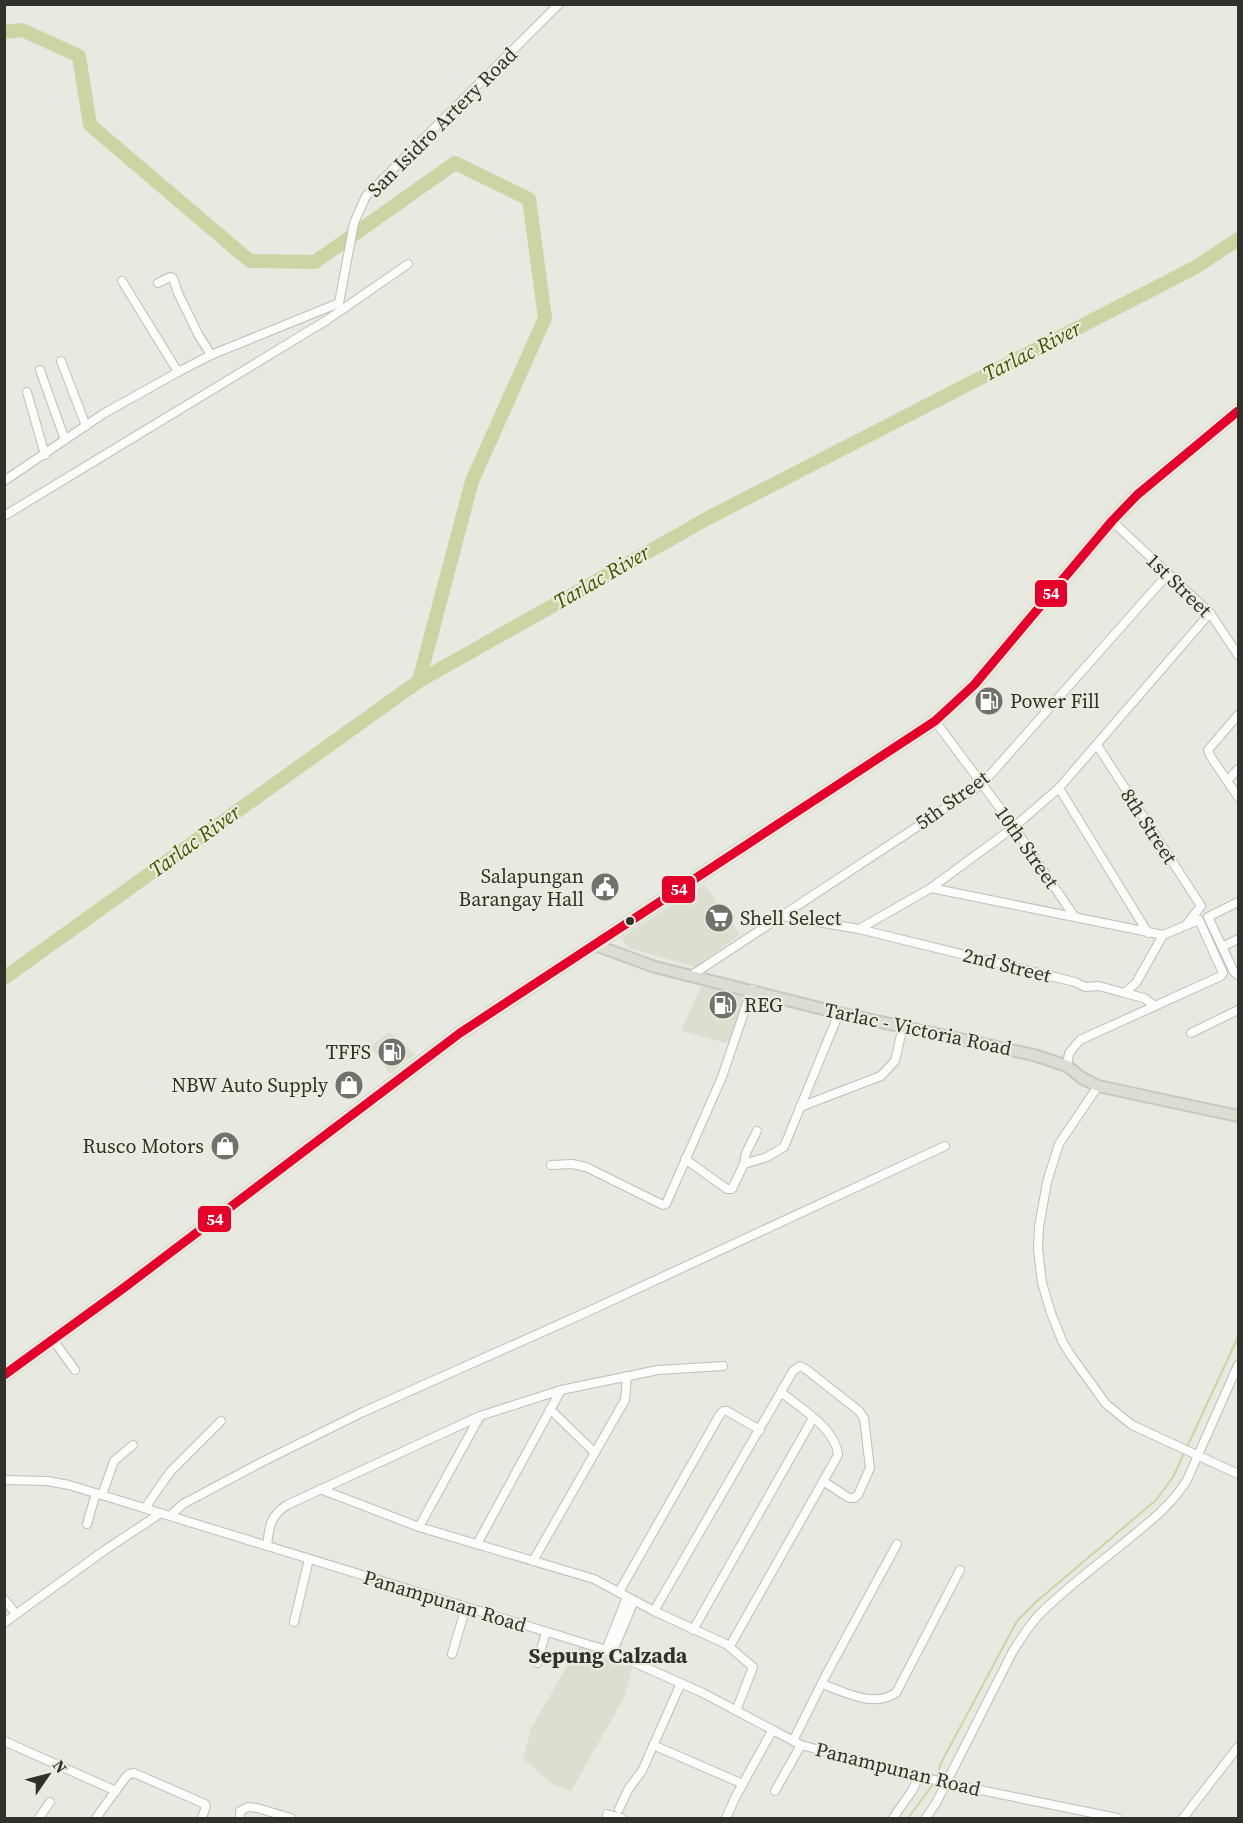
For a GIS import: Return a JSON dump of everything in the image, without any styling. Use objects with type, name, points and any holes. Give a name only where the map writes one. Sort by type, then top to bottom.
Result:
[{"type":"highway","points":[[4,1375],[451,1039],[935,721],[974,685],[1016,638],[1112,521],[1137,495],[1239,411]]},
{"type":"main road","name":"Tarlac - Victoria Road","points":[[595,945],[637,961],[839,1013],[1035,1055],[1067,1066],[1082,1078],[1098,1086],[1239,1116]]},
{"type":"street","name":"San Isidro Artery Road","points":[[342,306],[354,223],[366,196],[559,4]]},
{"type":"street","points":[[4,516],[408,264]]},
{"type":"street","points":[[158,283],[170,277],[173,278],[184,306],[211,355]]},
{"type":"street","points":[[122,281],[178,372]]},
{"type":"street","points":[[5,479],[45,455],[103,414],[211,355],[342,306]]},
{"type":"street","points":[[61,361],[86,426]]},
{"type":"street","points":[[40,370],[65,440]]},
{"type":"street","points":[[27,392],[45,455]]},
{"type":"street","name":"1st Street","points":[[1112,521],[1210,613],[1239,655]]},
{"type":"street","name":"5th Street","points":[[692,975],[982,784],[1168,574]]},
{"type":"street","points":[[859,929],[931,888],[1014,827],[1059,788],[1210,613]]},
{"type":"street","points":[[1239,715],[1208,750],[1239,797]]},
{"type":"street","name":"10th Street","points":[[935,721],[1014,827],[1074,916]]},
{"type":"street","name":"8th Street","points":[[1097,745],[1201,906],[1186,926]]},
{"type":"street","points":[[1227,781],[1239,769]]},
{"type":"street","points":[[1059,788],[1148,933]]},
{"type":"street","points":[[931,888],[1162,935],[1199,920],[1223,973],[1221,976],[1080,1040],[1069,1053],[1067,1066]]},
{"type":"street","points":[[1236,973],[1208,916],[1239,903]]},
{"type":"street","name":"2nd Street","points":[[782,916],[859,929],[1076,982],[1085,987],[1099,986],[1144,998],[1155,1006]]},
{"type":"street","points":[[1124,993],[1136,983],[1162,935]]},
{"type":"street","points":[[1222,947],[1239,939]]},
{"type":"street","points":[[551,1165],[572,1164],[586,1167],[663,1205],[669,1199],[722,1077],[752,990]]},
{"type":"street","points":[[1191,1033],[1239,1010]]},
{"type":"street","points":[[744,1164],[767,1157],[784,1147],[839,1013]]},
{"type":"street","points":[[800,1107],[881,1076],[895,1061],[903,1026]]},
{"type":"street","points":[[1098,1086],[1059,1144],[1047,1182],[1039,1227],[1038,1249],[1046,1298],[1063,1343],[1106,1404],[1132,1425],[1239,1474]]},
{"type":"street","points":[[685,1159],[730,1190],[735,1187],[746,1153],[757,1131]]},
{"type":"street","points":[[170,1516],[183,1504],[363,1412],[945,1146]]},
{"type":"street","points":[[53,1340],[75,1370]]},
{"type":"street","points":[[926,1818],[1026,1630],[1036,1617],[1170,1502],[1187,1480],[1191,1453],[1239,1365]]},
{"type":"street","points":[[267,1546],[270,1522],[273,1516],[287,1505],[480,1416],[561,1390],[627,1376],[658,1370],[723,1366]]},
{"type":"street","points":[[654,1611],[793,1371],[800,1366],[859,1411],[864,1418],[870,1468],[858,1495],[849,1498],[823,1481]]},
{"type":"street","points":[[533,1561],[625,1400],[627,1376]]},
{"type":"street","points":[[477,1544],[561,1390]]},
{"type":"street","points":[[730,1646],[838,1455],[838,1449],[832,1437],[782,1393]]},
{"type":"street","points":[[550,1409],[595,1453]]},
{"type":"street","points":[[619,1592],[718,1416],[723,1411],[727,1411],[759,1430]]},
{"type":"street","points":[[419,1527],[480,1416]]},
{"type":"street","points":[[693,1630],[813,1418]]},
{"type":"street","points":[[145,1508],[170,1472],[221,1421]]},
{"type":"street","points":[[87,1524],[114,1461],[133,1444]]},
{"type":"street","name":"Panampunan Road","points":[[4,1480],[47,1481],[99,1494],[609,1651],[681,1683],[797,1743],[946,1783],[1117,1818]]},
{"type":"street","points":[[320,1489],[419,1527],[594,1579],[654,1611],[730,1646],[753,1668],[736,1711]]},
{"type":"street","points":[[4,1623],[161,1513]]},
{"type":"street","points":[[774,1791],[822,1684],[897,1544]]},
{"type":"street","points":[[294,1622],[309,1559]]},
{"type":"street","points":[[822,1684],[871,1700],[882,1699],[896,1693],[960,1570]]},
{"type":"street","points":[[4,1599],[16,1614]]},
{"type":"street","points":[[609,1651],[631,1599]]},
{"type":"street","points":[[452,1654],[466,1607]]},
{"type":"street","points":[[537,1662],[546,1632]]},
{"type":"street","points":[[619,1809],[629,1788],[642,1771],[681,1683]]},
{"type":"street","points":[[726,1818],[772,1731]]},
{"type":"street","points":[[4,1741],[116,1791]]},
{"type":"street","points":[[653,1745],[743,1784]]},
{"type":"street","points":[[1183,1818],[1239,1747]]},
{"type":"street","points":[[96,1818],[125,1778],[134,1773],[205,1804],[202,1818]]},
{"type":"street","points":[[893,1818],[912,1791],[919,1776]]},
{"type":"street","points":[[39,1818],[50,1803]]},
{"type":"street","points":[[240,1818],[240,1810],[248,1807],[257,1808],[270,1815],[291,1818]]},
{"type":"street","points":[[608,1814],[622,1818]]},
{"type":"shaded area","points":[[704,884],[740,935],[695,967],[629,948],[621,938]]},
{"type":"shaded area","points":[[703,982],[750,995],[730,1044],[681,1031]]},
{"type":"shaded area","points":[[389,1032],[415,1054],[390,1074],[371,1046]]},
{"type":"shaded area","points":[[579,1646],[632,1668],[624,1698],[571,1791],[554,1785],[523,1759],[531,1728]]},
{"type":"waterway","points":[[4,32],[22,30],[79,56],[90,125],[250,261],[315,262],[455,163],[529,199],[545,318],[472,481],[419,681]]},
{"type":"waterway","name":"Tarlac River","points":[[4,978],[419,681],[710,517],[1196,267],[1238,239]]},
{"type":"waterway","points":[[936,1777],[941,1763],[1017,1621],[1036,1602],[1156,1500],[1173,1477],[1238,1337]]},
{"type":"waterway","points":[[908,1818],[934,1783]]},
{"type":"transit line","name":"54","points":[[4,1375],[125,1287],[460,1033],[935,721],[974,685],[1112,521],[1137,495],[1238,411]]},
{"type":"place","name":"Power Fill","points":[[989,701]]},
{"type":"place","name":"Salapungan Barangay Hall","points":[[605,887]]},
{"type":"place","name":"Shell Select","points":[[719,918]]},
{"type":"place","name":"REG","points":[[723,1005]]},
{"type":"place","name":"TFFS","points":[[392,1052]]},
{"type":"place","name":"NBW Auto Supply","points":[[349,1085]]},
{"type":"place","name":"Rusco Motors","points":[[225,1146]]},
{"type":"district","name":"Sepung Calzada","points":[[608,1655]]}]
